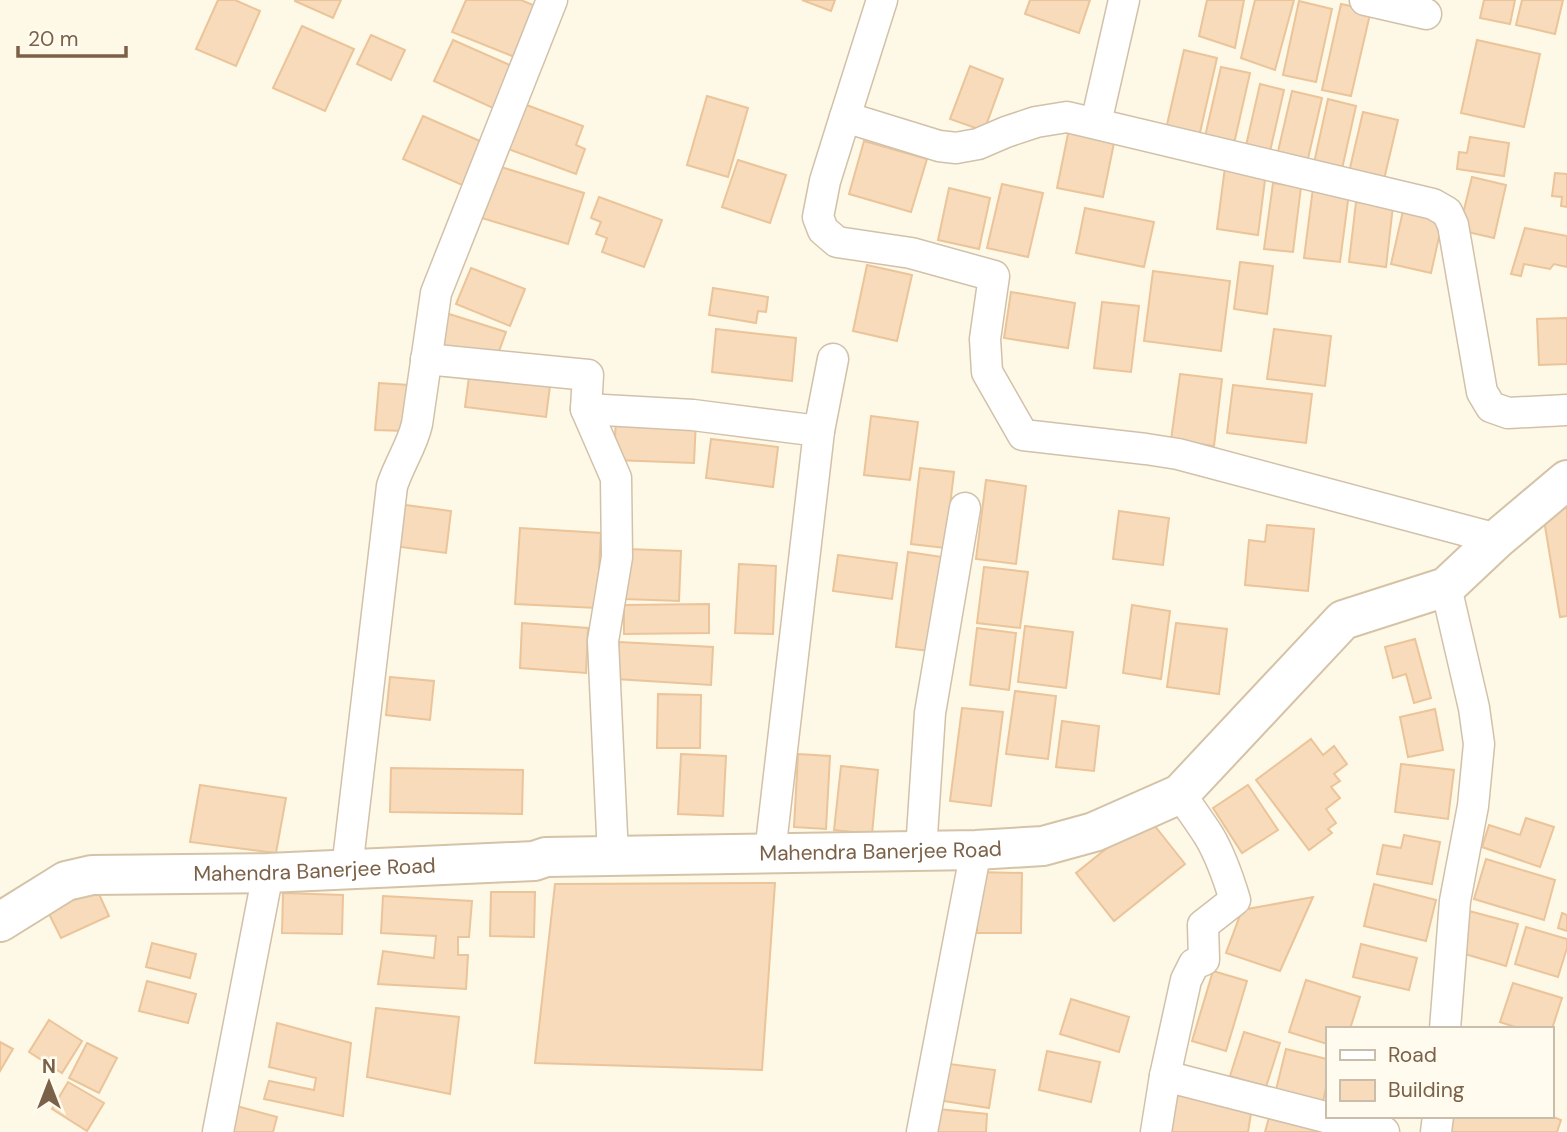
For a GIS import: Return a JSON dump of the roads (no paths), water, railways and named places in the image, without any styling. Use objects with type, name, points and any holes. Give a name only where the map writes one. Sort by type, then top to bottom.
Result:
[{"type":"street","points":[[347,869],[392,486],[417,424],[432,311],[439,285],[552,0]]},
{"type":"street","points":[[882,0],[825,181],[818,217],[823,230],[836,242],[911,253],[994,276],[985,339],[988,372],[1023,435],[1178,454],[1497,538]]},
{"type":"street","points":[[1097,123],[1124,0]]},
{"type":"street","points":[[1365,0],[1426,15]]},
{"type":"street","points":[[845,117],[939,146],[956,148],[978,144],[1036,122],[1067,117],[1433,204],[1447,212],[1453,225],[1482,392],[1491,407],[1508,413],[1567,410]]},
{"type":"street","points":[[426,359],[588,376],[586,409],[616,478],[617,557],[603,641],[613,856]]},
{"type":"street","points":[[770,853],[819,431],[833,359]]},
{"type":"street","points":[[586,409],[693,415],[819,431]]},
{"type":"street","name":"Mahendra Banerjee Road","points":[[0,922],[66,881],[92,876],[268,873],[534,861],[546,857],[976,850],[1043,846],[1094,832],[1180,794],[1343,620],[1446,587],[1497,538],[1567,480]]},
{"type":"street","points":[[921,851],[930,713],[965,508]]},
{"type":"street","points":[[1445,1027],[1455,901],[1473,806],[1479,744],[1474,708],[1446,587]]},
{"type":"street","points":[[1156,1132],[1186,979],[1194,964],[1204,960],[1203,925],[1235,900],[1227,872],[1209,836],[1180,794]]},
{"type":"street","points":[[922,1132],[976,850]]},
{"type":"street","points":[[218,1132],[268,873]]},
{"type":"street","points":[[1165,1076],[1326,1117]]},
{"type":"street","points":[[1329,1118],[1384,1132]]}]
